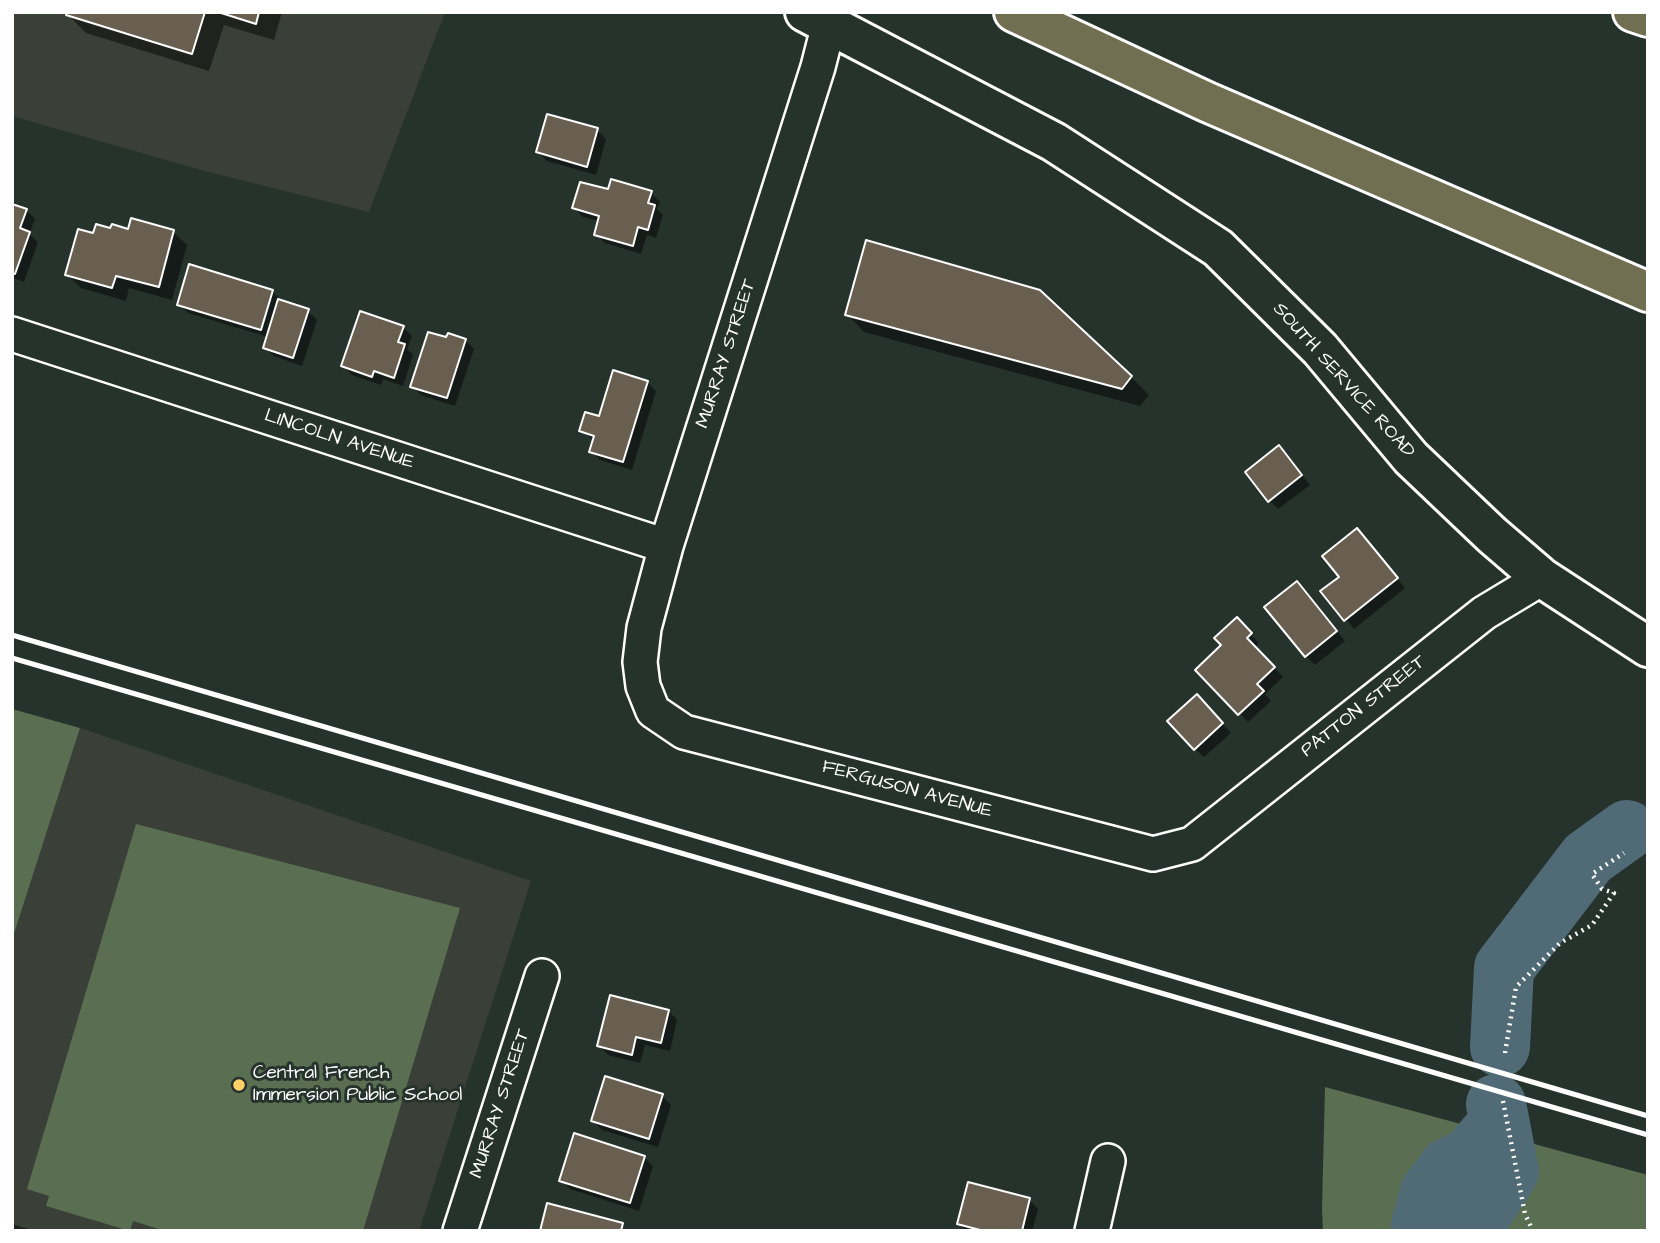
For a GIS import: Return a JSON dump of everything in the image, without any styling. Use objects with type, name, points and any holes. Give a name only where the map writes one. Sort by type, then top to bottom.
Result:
[{"type":"highway","points":[[1014,12],[1207,102],[1648,292]]},
{"type":"highway","points":[[1633,12],[1648,18]]},
{"type":"street","name":"MURRAY STREET","points":[[643,686],[640,662],[644,628],[666,546],[818,67],[817,18]]},
{"type":"street","name":"SOUTH SERVICE ROAD","points":[[817,18],[1054,142],[1218,248],[1320,349],[1411,458],[1542,579],[1648,648]]},
{"type":"street","name":"LINCOLN AVENUE","points":[[12,334],[666,546]]},
{"type":"street","name":"PATTON STREET","points":[[1192,844],[1484,613],[1542,579]]},
{"type":"street","name":"FERGUSON AVENUE","points":[[643,686],[653,711],[684,732],[1153,854],[1192,844]]},
{"type":"street","name":"MURRAY STREET","points":[[460,1231],[542,976]]},
{"type":"street","points":[[1092,1231],[1108,1161]]},
{"type":"path","points":[[1505,1053],[1516,987],[1560,943],[1592,925],[1614,893],[1602,889],[1592,874],[1624,853]]},
{"type":"path","points":[[1503,1101],[1525,1214],[1533,1231]]},
{"type":"shaded area","points":[[12,12],[445,12],[369,212],[205,171],[12,116]]},
{"type":"shaded area","name":"Central French Immersion Public School","points":[[80,728],[531,881],[419,1231],[12,1231],[12,940]]},
{"type":"green space","points":[[12,709],[80,728],[12,940]]},
{"type":"green space","name":"Central French Immersion Public School","points":[[136,824],[460,908],[363,1231],[165,1231],[133,1221],[130,1231],[46,1206],[49,1196],[27,1189]]},
{"type":"green space","points":[[1325,1087],[1648,1175],[1648,1231],[1323,1231]]},
{"type":"building","points":[[67,12],[205,12],[192,54],[66,15]]},
{"type":"building","points":[[218,12],[259,12],[256,24]]},
{"type":"building","points":[[547,114],[598,128],[587,167],[536,152]]},
{"type":"building","points":[[611,179],[652,191],[648,203],[655,205],[648,230],[638,227],[633,246],[594,235],[599,216],[572,208],[580,182],[608,189]]},
{"type":"building","points":[[12,204],[27,209],[20,228],[30,232],[15,274],[12,274]]},
{"type":"building","points":[[131,218],[174,230],[159,287],[116,276],[112,288],[65,275],[78,229],[93,233],[96,224],[110,228],[112,224],[128,229]]},
{"type":"building","points":[[866,240],[1040,290],[1132,376],[1122,389],[845,315]]},
{"type":"building","points":[[189,264],[273,290],[261,330],[177,305]]},
{"type":"building","points":[[278,299],[309,309],[293,358],[263,348]]},
{"type":"building","points":[[360,311],[404,326],[398,342],[405,344],[394,378],[374,371],[372,377],[341,366]]},
{"type":"building","points":[[428,332],[446,337],[448,333],[466,339],[447,398],[410,387]]},
{"type":"building","points":[[613,370],[648,381],[623,462],[589,452],[594,436],[579,431],[585,412],[599,416]]},
{"type":"building","points":[[1279,445],[1302,475],[1268,502],[1245,472]]},
{"type":"building","points":[[1357,528],[1398,578],[1344,621],[1320,591],[1339,577],[1322,556]]},
{"type":"building","points":[[1297,581],[1337,631],[1305,657],[1264,607]]},
{"type":"building","points":[[1237,617],[1252,633],[1247,638],[1275,667],[1257,684],[1264,691],[1238,715],[1195,670],[1221,645],[1214,638]]},
{"type":"building","points":[[1197,694],[1223,723],[1194,750],[1167,721]]},
{"type":"building","points":[[610,995],[669,1010],[661,1043],[636,1037],[632,1055],[597,1046]]},
{"type":"building","points":[[605,1076],[663,1094],[649,1139],[591,1121]]},
{"type":"building","points":[[574,1133],[645,1156],[630,1203],[559,1181]]},
{"type":"building","points":[[968,1182],[1030,1198],[1022,1231],[984,1231],[957,1224]]},
{"type":"building","points":[[547,1203],[623,1223],[621,1231],[540,1231]]},
{"type":"waterway","points":[[1500,1047],[1504,968],[1588,858],[1627,830]]},
{"type":"waterway","points":[[1421,1231],[1421,1225],[1482,1213],[1509,1172],[1496,1104]]},
{"type":"waterway","points":[[1421,1225],[1430,1192],[1449,1167],[1469,1158],[1499,1123]]},
{"type":"railway","points":[[12,635],[1648,1116]]},
{"type":"railway","points":[[12,658],[1648,1135]]},
{"type":"place","name":"Central French Immersion Public School","points":[[239,1085]]}]
